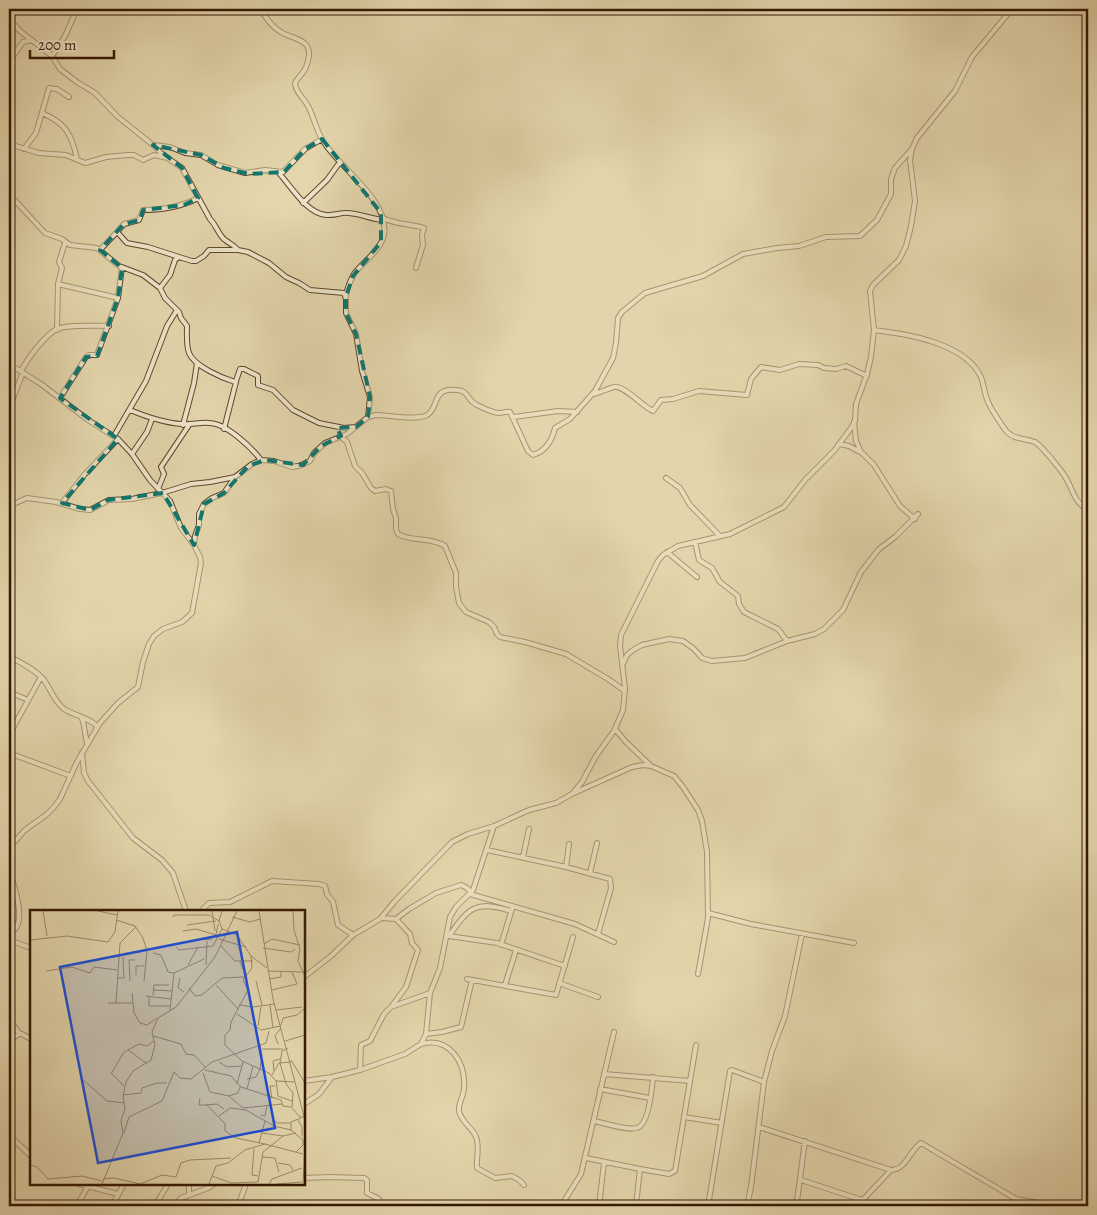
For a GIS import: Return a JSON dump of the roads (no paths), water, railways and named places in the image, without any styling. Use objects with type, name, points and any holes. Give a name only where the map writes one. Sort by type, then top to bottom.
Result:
[{"type":"street","points":[[52,56],[65,36],[76,9]]},
{"type":"street","points":[[260,9],[278,31],[299,38],[308,50],[306,67],[295,85],[308,106],[322,139],[368,193],[383,218],[384,234],[381,242],[355,273],[346,296],[346,313],[357,337],[360,365],[370,398],[368,417]]},
{"type":"street","points":[[914,519],[900,506],[874,466],[861,452],[856,441],[854,422],[856,404],[867,376],[874,330],[870,291],[873,285],[899,260],[906,246],[916,201],[910,160],[917,138],[955,91],[972,57],[1012,9]]},
{"type":"street","points":[[9,19],[20,31],[52,56],[60,68],[96,94],[118,117],[185,171],[198,198],[221,236],[238,250]]},
{"type":"street","points":[[9,62],[23,42],[32,40]]},
{"type":"street","points":[[24,149],[36,133],[49,88],[56,89],[69,97]]},
{"type":"street","points":[[42,114],[65,127],[72,140],[77,159]]},
{"type":"street","points":[[153,145],[170,147],[185,153],[201,155],[218,165],[245,173],[265,170],[278,172],[284,171],[305,149],[322,139]]},
{"type":"street","points":[[9,144],[50,155],[66,155],[85,163],[106,157],[128,155],[134,155],[143,160],[154,155],[168,158]]},
{"type":"street","points":[[194,545],[200,514],[204,504],[224,493],[235,477],[252,464],[261,460],[274,461],[292,467],[303,465],[310,461],[314,453],[328,441],[349,433],[373,415],[423,417],[432,411],[438,395],[443,391],[455,390],[468,394],[476,405],[496,413],[510,412],[514,417],[528,451],[533,455],[544,450],[553,439],[555,428],[566,422],[593,394],[612,361],[618,318],[622,312],[635,303],[643,294],[703,276],[743,254],[799,246],[826,237],[860,236],[877,220],[891,194],[891,178],[894,168],[912,149]]},
{"type":"street","points":[[303,203],[327,180],[340,162]]},
{"type":"street","points":[[278,172],[303,203],[323,215],[349,213],[424,227],[423,243],[416,268]]},
{"type":"street","points":[[9,194],[46,233],[62,239],[70,246],[92,247],[100,250],[122,267],[143,275],[160,288],[164,298],[177,310],[187,326],[186,338],[189,353],[197,363],[236,382]]},
{"type":"street","points":[[100,250],[124,224],[139,220],[143,210],[184,205],[198,198]]},
{"type":"street","points":[[117,232],[126,243],[148,247],[194,261],[202,258],[209,250],[248,252],[269,263],[286,277],[310,290],[340,292],[346,296]]},
{"type":"street","points":[[57,330],[58,284],[62,268],[59,262],[66,243]]},
{"type":"street","points":[[160,288],[170,275],[175,260],[179,257]]},
{"type":"street","points":[[60,398],[86,357],[97,355],[118,298],[122,267]]},
{"type":"street","points":[[58,284],[118,298]]},
{"type":"street","points":[[62,503],[116,438],[146,381],[168,323],[177,310]]},
{"type":"street","points":[[9,409],[22,372],[34,351],[46,338],[57,330],[69,326],[109,326]]},
{"type":"street","points":[[874,330],[902,334],[933,342],[952,350],[969,361],[979,374],[988,402],[1006,431],[1012,436],[1035,442],[1042,448],[1067,480],[1077,502],[1088,510]]},
{"type":"street","points":[[183,425],[197,363]]},
{"type":"street","points":[[9,364],[116,438],[132,454],[158,489],[170,501],[181,528],[194,545],[200,557],[201,564],[192,613],[182,622],[163,629],[154,636],[148,644],[138,687],[118,703],[97,724],[60,799],[54,807],[46,816],[25,830],[9,848]]},
{"type":"street","points":[[593,394],[619,387],[642,405],[652,410],[661,400],[673,399],[699,391],[747,395],[754,374],[761,367],[780,370],[799,364],[818,365],[832,369],[846,366],[867,376]]},
{"type":"street","points":[[224,429],[240,369],[258,376],[258,385],[275,391],[294,410],[320,423],[345,428],[356,427]]},
{"type":"street","points":[[370,409],[373,415]]},
{"type":"street","points":[[130,410],[152,419],[183,425],[209,423],[224,429],[252,449],[261,460]]},
{"type":"street","points":[[514,417],[558,411],[577,412]]},
{"type":"street","points":[[132,454],[152,419]]},
{"type":"street","points":[[572,794],[582,782],[596,756],[615,729],[623,710],[625,691],[620,646],[623,629],[656,564],[667,552],[678,546],[740,530],[784,507],[805,480],[839,444],[854,422]]},
{"type":"street","points":[[158,489],[164,474],[161,467],[190,424]]},
{"type":"street","points":[[336,426],[340,436],[347,442],[355,466],[362,473],[371,488],[375,491],[386,489],[391,491],[398,534],[412,539],[438,542],[445,546],[456,573],[458,598],[462,609],[489,622],[500,637],[566,654],[625,691]]},
{"type":"street","points":[[839,444],[849,446],[861,452]]},
{"type":"street","points":[[9,506],[27,498],[62,503],[90,510],[109,500],[125,500],[162,493],[191,484],[235,477]]},
{"type":"street","points":[[666,478],[680,488],[690,506],[720,536]]},
{"type":"street","points":[[622,666],[627,655],[650,642],[669,639],[683,641],[702,658],[712,661],[745,658],[787,641],[815,634],[829,624],[843,610],[861,572],[874,554],[918,514]]},
{"type":"street","points":[[695,542],[699,560],[712,568],[720,582],[738,596],[742,610],[748,615],[778,629],[787,641]]},
{"type":"street","points":[[667,552],[696,577]]},
{"type":"street","points":[[9,656],[41,676],[58,704],[70,713],[97,724]]},
{"type":"street","points":[[9,732],[41,676]]},
{"type":"street","points":[[9,692],[28,700]]},
{"type":"street","points":[[81,717],[87,744]]},
{"type":"street","points":[[615,729],[651,766]]},
{"type":"street","points":[[9,753],[70,776]]},
{"type":"street","points":[[82,753],[84,772],[88,781],[133,838],[162,860],[173,873],[186,910]]},
{"type":"street","points":[[305,976],[332,956],[353,935],[382,918],[452,842],[529,810],[556,803],[632,767],[643,765],[651,766],[674,776],[698,810],[702,821],[707,852],[708,913],[698,974]]},
{"type":"street","points":[[421,1044],[426,1034],[430,992],[440,968],[450,917],[475,885],[494,826]]},
{"type":"street","points":[[523,857],[529,829]]},
{"type":"street","points":[[590,873],[597,842]]},
{"type":"street","points":[[566,867],[569,844]]},
{"type":"street","points":[[487,850],[566,867],[610,879],[607,904],[598,934]]},
{"type":"street","points":[[9,873],[14,884],[19,916],[17,927],[10,938],[30,948]]},
{"type":"street","points":[[202,910],[209,903],[230,902],[272,881],[319,884],[325,886],[333,902],[338,925],[353,935]]},
{"type":"street","points":[[382,918],[396,919],[436,893],[461,885],[467,888],[470,893],[575,924],[614,942]]},
{"type":"street","points":[[512,911],[489,906],[472,909],[449,936],[502,945],[565,966]]},
{"type":"street","points":[[502,945],[513,906]]},
{"type":"street","points":[[708,913],[802,934],[854,943]]},
{"type":"street","points":[[360,1070],[361,1045],[370,1041],[384,1014],[406,987],[418,953],[418,950],[412,943],[410,934],[396,919]]},
{"type":"street","points":[[747,1206],[764,1082],[770,1057],[785,1016],[802,934]]},
{"type":"street","points":[[426,1034],[461,1027],[470,979],[555,996],[574,937]]},
{"type":"street","points":[[505,985],[516,950]]},
{"type":"street","points":[[559,983],[598,997]]},
{"type":"street","points":[[391,1007],[430,992]]},
{"type":"street","points":[[9,1018],[20,1033],[30,1039]]},
{"type":"street","points":[[561,1206],[578,1180],[586,1158],[614,1032]]},
{"type":"street","points":[[9,1039],[20,1033]]},
{"type":"street","points":[[305,1081],[360,1070],[405,1054],[429,1041],[440,1043],[452,1051],[459,1060],[464,1084],[459,1111],[462,1119],[476,1138],[477,1168],[495,1178],[512,1176],[524,1185]]},
{"type":"street","points":[[586,1158],[640,1170],[669,1174],[675,1172],[696,1045]]},
{"type":"street","points":[[709,1200],[730,1071],[764,1082]]},
{"type":"street","points":[[604,1074],[690,1081]]},
{"type":"street","points":[[305,1103],[319,1094],[332,1077]]},
{"type":"street","points":[[594,1121],[626,1128],[635,1129],[640,1127],[645,1121],[654,1077]]},
{"type":"street","points":[[600,1089],[650,1098]]},
{"type":"street","points":[[684,1117],[722,1123]]},
{"type":"street","points":[[759,1127],[891,1170],[897,1170],[904,1164],[921,1143],[1016,1199],[1088,1204]]},
{"type":"street","points":[[9,1135],[30,1155]]},
{"type":"street","points":[[797,1201],[805,1142]]},
{"type":"street","points":[[599,1206],[604,1163]]},
{"type":"street","points":[[636,1205],[640,1170]]},
{"type":"street","points":[[857,1206],[891,1170]]},
{"type":"street","points":[[305,1178],[329,1176],[366,1178],[367,1193],[379,1199]]},
{"type":"street","points":[[801,1180],[862,1200]]},
{"type":"street","points":[[77,1206],[88,1185],[118,1194]]},
{"type":"street","points":[[112,1206],[123,1185]]},
{"type":"street","points":[[156,1206],[167,1185]]},
{"type":"street","points":[[189,1185],[189,1196]]},
{"type":"street","points":[[175,1206],[179,1199],[212,1185]]},
{"type":"street","points":[[238,1206],[246,1185]]}]
